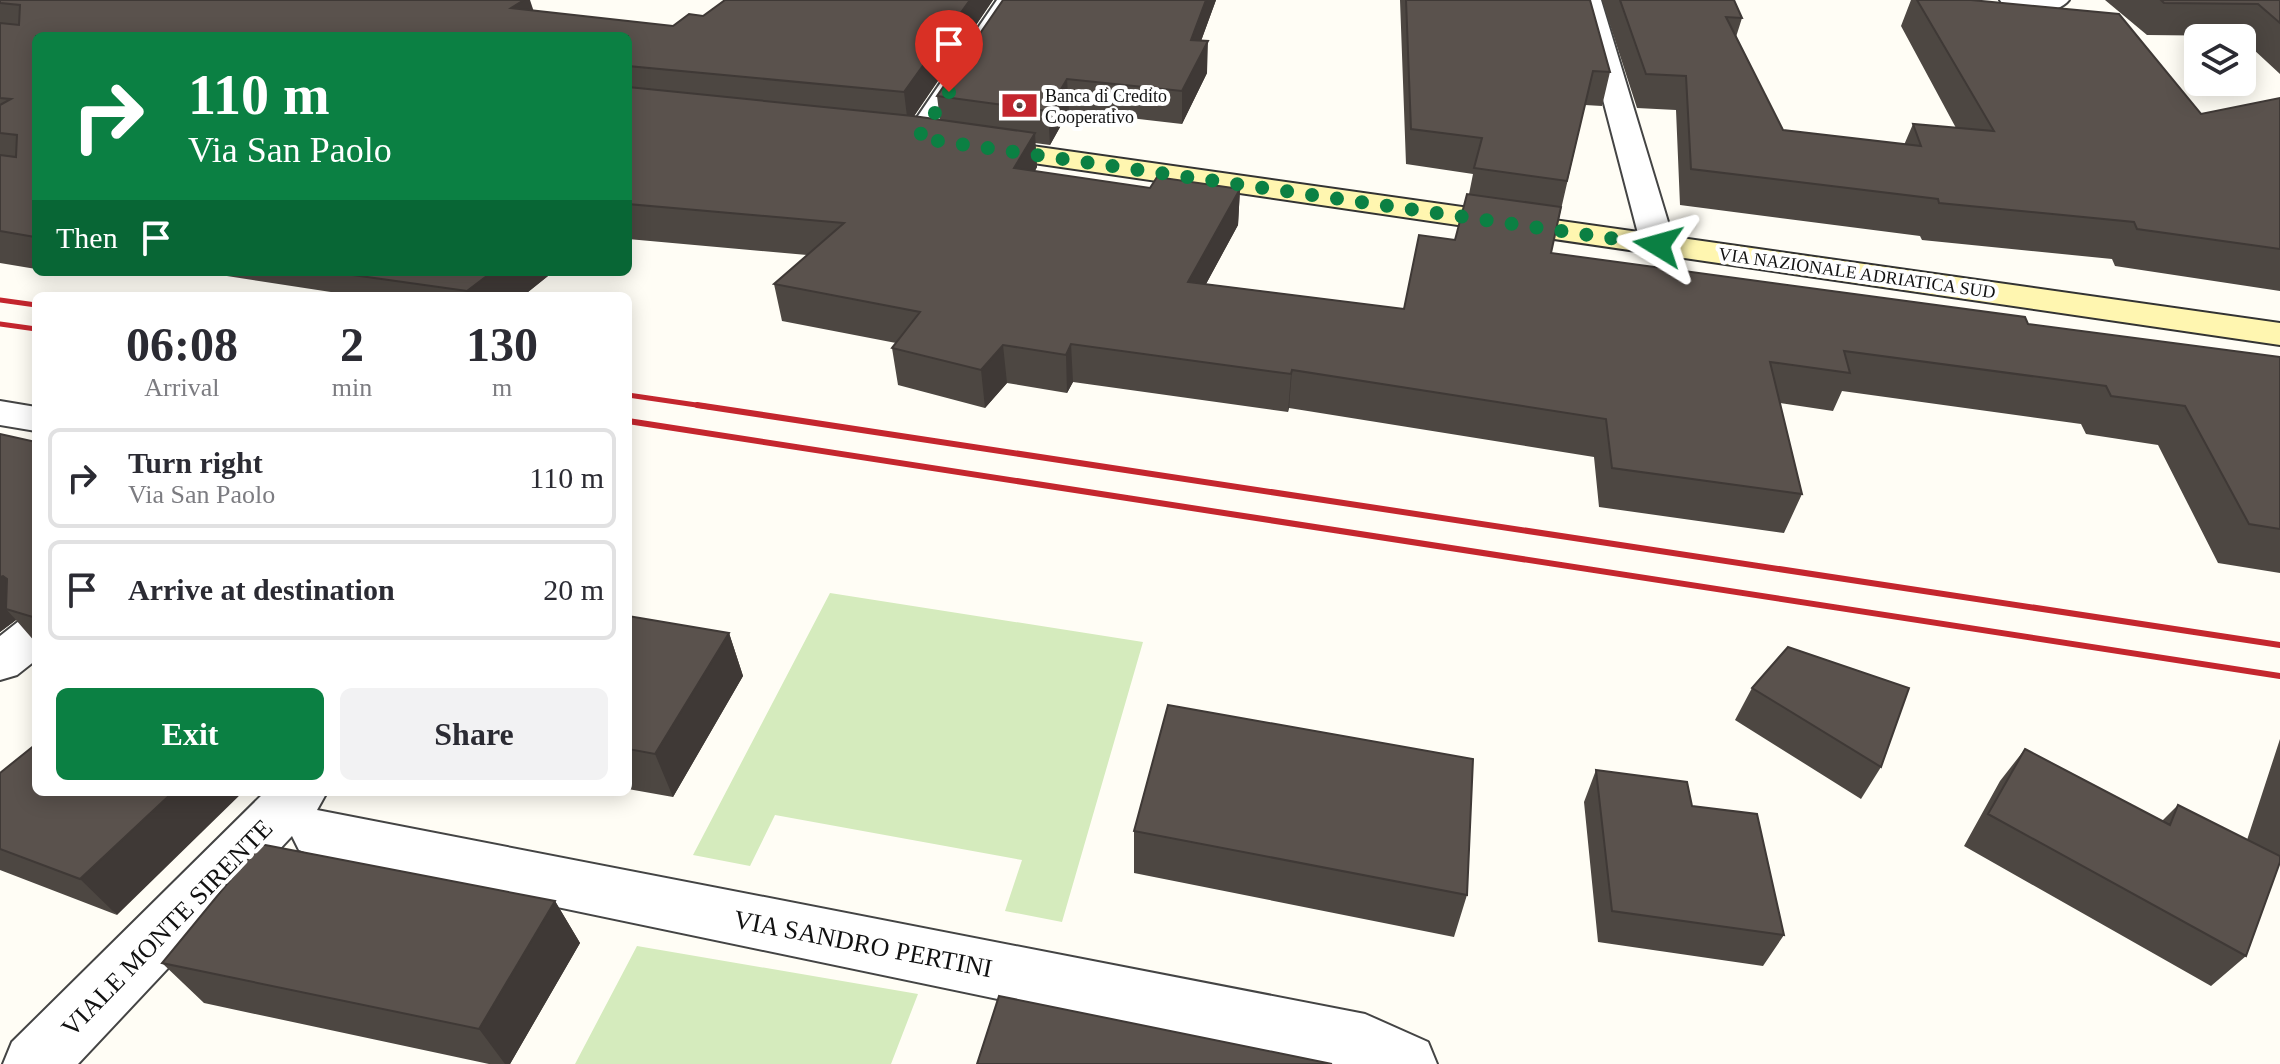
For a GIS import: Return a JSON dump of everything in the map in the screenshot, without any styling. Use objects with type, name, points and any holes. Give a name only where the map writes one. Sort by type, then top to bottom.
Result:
[{"type":"main road","name":"VIA NAZIONALE ADRIATICA SUD","points":[[904,137],[2280,334]]},
{"type":"street","points":[[904,137],[1009,0]]},
{"type":"street","points":[[1589,0],[1658,245]]},
{"type":"street","points":[[2012,0],[2051,3],[2057,0]]},
{"type":"street","points":[[0,662],[32,637]]},
{"type":"street","name":"VIALE MONTE SIRENTE","points":[[35,1064],[309,813]]},
{"type":"street","name":"VIA SANDRO PERTINI","points":[[309,813],[1365,1045],[1405,1064]]},
{"type":"green space","points":[[830,593],[1143,642],[1062,922],[1005,911],[1022,860],[775,815],[750,866],[693,855]]},
{"type":"green space","points":[[637,946],[918,994],[891,1064],[575,1064]]},
{"type":"building","points":[[0,0],[524,0],[511,8],[673,26],[689,14],[703,16],[725,0],[970,0],[904,92],[632,66],[632,32],[32,32],[32,236],[0,231],[0,155],[16,157],[17,135],[0,133],[0,105],[11,99],[0,98],[0,23],[19,25],[20,5],[0,3]]},
{"type":"building","points":[[1003,0],[1206,0],[1191,40],[1208,41],[1182,91],[1067,79],[1048,111],[937,96]]},
{"type":"building","points":[[1406,0],[1590,0],[1610,72],[1593,71],[1567,181],[1474,168],[1482,138],[1411,129]]},
{"type":"building","points":[[1620,0],[1734,0],[1742,18],[1726,17],[1783,130],[1921,146],[1913,124],[1994,131],[1917,0],[1971,0],[2119,14],[2201,114],[2280,98],[2280,249],[2137,229],[2134,222],[1939,203],[1938,199],[1691,169],[1686,76],[1646,74]]},
{"type":"building","points":[[2161,0],[2280,0],[2280,23],[2258,4],[2164,3]]},
{"type":"building","points":[[632,87],[913,116],[1035,133],[1014,168],[1150,188],[1157,177],[1240,189],[1188,282],[1404,309],[1419,235],[1455,240],[1467,194],[1561,207],[1551,253],[2025,317],[2028,324],[2280,357],[2280,529],[2249,524],[2185,406],[2111,396],[2106,386],[1844,351],[1850,373],[1770,362],[1802,494],[1612,468],[1606,419],[1292,370],[1291,374],[1071,344],[1066,355],[1003,345],[981,370],[892,348],[920,312],[774,284],[844,223],[632,204]]},
{"type":"building","points":[[360,276],[487,276],[467,291]]},
{"type":"building","points":[[0,434],[32,441],[32,617],[6,609],[7,579],[0,577]]},
{"type":"building","points":[[632,617],[729,633],[655,754],[632,750]]},
{"type":"building","points":[[1788,647],[1909,688],[1881,767],[1752,688]]},
{"type":"building","points":[[1168,705],[1473,759],[1467,895],[1134,831]]},
{"type":"building","points":[[32,747],[32,796],[169,796],[80,879],[0,849],[0,773]]},
{"type":"building","points":[[2025,749],[2170,825],[2178,805],[2280,856],[2246,956],[1988,814]]},
{"type":"building","points":[[1596,770],[1687,782],[1692,806],[1757,814],[1784,935],[1612,911]]},
{"type":"building","points":[[260,844],[555,901],[479,1029],[162,963]]},
{"type":"building","points":[[999,996],[1332,1064],[977,1064]]},
{"type":"railway","points":[[0,300],[32,304]]},
{"type":"railway","points":[[0,324],[32,328]]},
{"type":"railway","points":[[632,396],[710,407]]},
{"type":"railway","points":[[697,405],[2280,645]]},
{"type":"railway","points":[[632,422],[2280,676]]},
{"type":"place","name":"Banca di Credito Cooperativo","points":[[1019,106]]},
{"type":"route","points":[[949,92],[918,138],[1658,245]]}]
